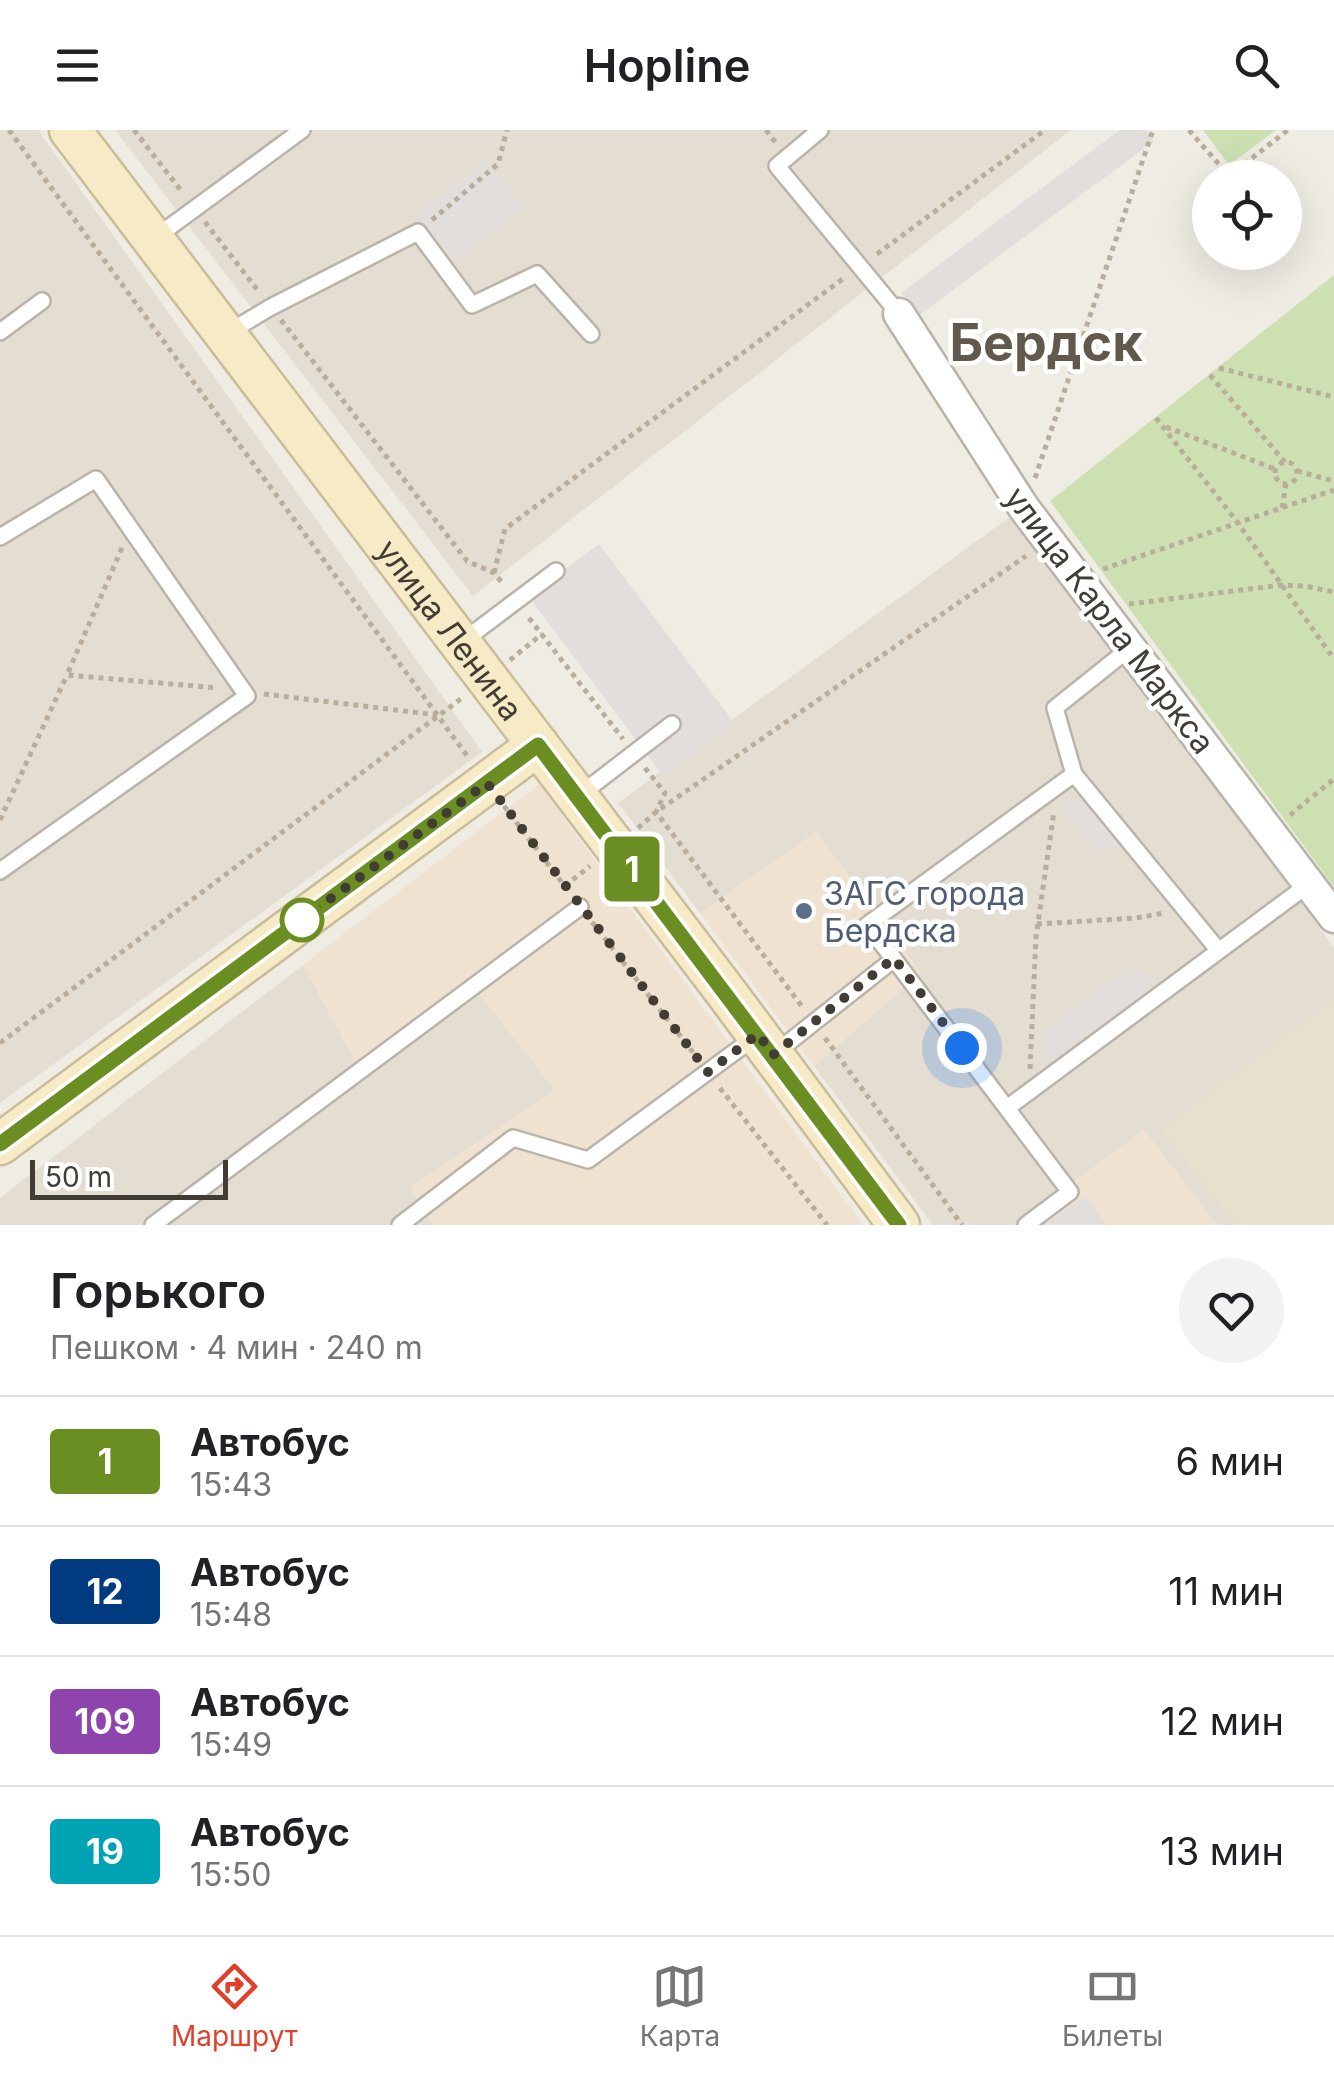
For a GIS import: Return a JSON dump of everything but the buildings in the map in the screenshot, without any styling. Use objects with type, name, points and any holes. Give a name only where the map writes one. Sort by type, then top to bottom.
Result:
[{"type":"main road","name":"улица Ленина","points":[[70,130],[900,1225]]},
{"type":"main road","points":[[0,1144],[538,745]]},
{"type":"street","name":"улица Карла Маркса","points":[[899,314],[1024,508],[1334,917]]},
{"type":"lane","points":[[153,239],[302,130]]},
{"type":"lane","points":[[820,130],[777,166],[899,314]]},
{"type":"lane","points":[[225,334],[418,232],[472,305],[537,274],[592,334]]},
{"type":"lane","points":[[0,332],[42,301]]},
{"type":"lane","points":[[0,537],[96,479],[247,696],[0,870]]},
{"type":"lane","points":[[461,643],[556,571]]},
{"type":"lane","points":[[1130,648],[1055,708],[1074,774],[1219,951]]},
{"type":"lane","points":[[577,796],[672,724]]},
{"type":"lane","points":[[1026,1225],[1070,1192],[868,925],[1074,774]]},
{"type":"lane","points":[[1007,1108],[1309,884]]},
{"type":"lane","points":[[152,1225],[580,907]]},
{"type":"lane","points":[[400,1225],[513,1138],[588,1160],[708,1072],[766,1045],[894,958]]},
{"type":"path","points":[[9,130],[487,783],[826,1225]]},
{"type":"path","points":[[418,232],[498,164],[508,130]]},
{"type":"path","points":[[494,573],[506,528],[1045,130]]},
{"type":"path","points":[[1024,508],[1153,130]]},
{"type":"path","points":[[1189,130],[1229,176],[1288,130]]},
{"type":"path","points":[[1219,368],[1334,397]]},
{"type":"path","points":[[1210,375],[1285,462]]},
{"type":"path","points":[[1156,418],[1238,523],[1334,658]]},
{"type":"path","points":[[1162,426],[1275,469]]},
{"type":"path","points":[[1280,462],[1292,464],[1294,480],[1286,484],[1278,481],[1275,469],[1280,462]]},
{"type":"path","points":[[1296,472],[1334,482]]},
{"type":"path","points":[[1282,508],[1286,484]]},
{"type":"path","points":[[1076,576],[1334,490]]},
{"type":"path","points":[[565,886],[656,812],[1050,540]]},
{"type":"path","points":[[1100,608],[1282,584],[1334,592]]},
{"type":"path","points":[[0,820],[68,675]]},
{"type":"path","points":[[0,1043],[440,716]]},
{"type":"path","points":[[1269,833],[1334,779]]},
{"type":"path","points":[[1029,1092],[1038,924],[1058,786]]},
{"type":"path","points":[[1038,924],[1136,918],[1185,910]]},
{"type":"shaded area","points":[[0,130],[38,130],[482,752],[0,1103]]},
{"type":"shaded area","points":[[115,130],[1071,130],[473,596]]},
{"type":"shaded area","points":[[1120,130],[1146,130],[1154,141],[918,316],[901,293]]},
{"type":"shaded area","points":[[487,160],[524,208],[453,262],[417,214]]},
{"type":"shaded area","points":[[1014,514],[1049,540],[1334,948],[1334,1225],[1217,1225],[1144,1130],[1015,1225],[933,1225],[814,1066],[921,973],[816,832],[700,913],[618,803]]},
{"type":"shaded area","points":[[599,544],[735,724],[663,776],[529,597]]},
{"type":"shaded area","points":[[539,784],[863,1225],[433,1225],[410,1188],[555,1090],[472,985],[356,1063],[303,965]]},
{"type":"shaded area","points":[[1082,795],[1123,846],[1095,850],[1062,809]]},
{"type":"shaded area","points":[[816,832],[921,973],[814,1066],[700,913]]},
{"type":"shaded area","points":[[303,965],[356,1062],[473,985],[555,1090],[410,1188],[433,1225],[0,1225],[0,1198]]},
{"type":"shaded area","points":[[1127,967],[1159,981],[1043,1067],[1043,1032]]},
{"type":"shaded area","points":[[1334,998],[1334,1225],[1236,1225],[1160,1130]]},
{"type":"shaded area","points":[[1144,1130],[1217,1225],[1015,1225]]},
{"type":"shaded area","points":[[1085,1196],[1107,1225],[1045,1225]]},
{"type":"green space","points":[[1203,130],[1276,130],[1236,160],[1225,160]]},
{"type":"green space","points":[[1334,275],[1334,887],[1050,501]]},
{"type":"bus line","name":"1","points":[[0,1144],[538,745],[899,1225]]},
{"type":"place","name":"ЗАГС города Бердска","points":[[804,911]]},
{"type":"district","name":"Бердск","points":[[1046,342]]},
{"type":"route","points":[[302,920],[487,783],[708,1072],[758,1034],[773,1055],[894,958],[962,1048]]}]
